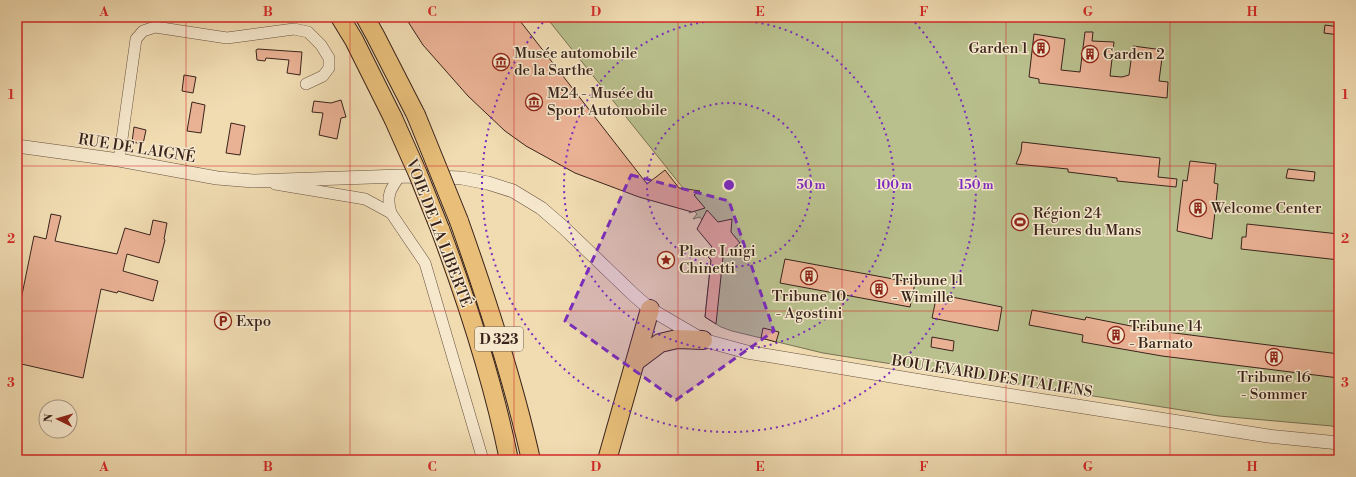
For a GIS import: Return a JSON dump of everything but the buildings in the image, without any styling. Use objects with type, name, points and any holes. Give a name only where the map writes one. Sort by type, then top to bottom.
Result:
[{"type":"highway","name":"VOIE DE LA LIBERTÉ","points":[[340,17],[354,40],[393,118],[418,174],[440,230],[467,305],[480,347],[498,412],[509,460]]},
{"type":"highway","name":"VOIE DE LA LIBERTÉ","points":[[365,17],[416,115],[459,221],[489,307],[512,385],[531,460]]},
{"type":"highway","points":[[607,460],[650,309]]},
{"type":"highway","points":[[636,361],[660,344],[677,339],[703,340]]},
{"type":"street","points":[[119,160],[136,39],[143,31],[155,27],[227,38],[294,29],[308,32],[321,45],[329,58],[329,68],[323,76],[306,84]]},
{"type":"street","name":"RUE DE LAIGNÉ","points":[[17,146],[119,160],[217,178],[253,180],[400,176],[462,178],[488,183],[512,191]]},
{"type":"street","points":[[400,176],[389,195],[391,213],[425,263],[483,460]]},
{"type":"street","points":[[253,180],[365,199],[391,213]]},
{"type":"street","name":"BOULEVARD DES ITALIENS","points":[[512,191],[541,208],[650,309],[703,340],[747,352],[969,389],[1268,436],[1339,443]]},
{"type":"highlighted area","points":[[631,175],[729,201],[774,331],[676,400],[565,321]]},
{"type":"green space","name":"Région 24 Heures du Mans","points":[[546,17],[1339,17],[1339,431],[1332,426],[1219,416],[823,353],[721,327],[705,317],[711,260],[708,257],[715,251],[703,235],[705,224],[699,226],[702,220],[700,217],[693,219],[697,214],[694,211],[689,213],[692,208],[675,189],[683,188]]},
{"type":"place","name":"Garden 1","points":[[1041,48]]},
{"type":"place","name":"Garden 2","points":[[1090,54]]},
{"type":"place","name":"Musée automobile de la Sarthe","points":[[501,62]]},
{"type":"place","name":"M24 - Musée du Sport Automobile","points":[[534,102]]},
{"type":"place","name":"Welcome Center","points":[[1198,208]]},
{"type":"place","name":"Région 24 Heures du Mans","points":[[1020,222]]},
{"type":"place","name":"Place Luigi Chinetti","points":[[666,260]]},
{"type":"place","name":"Tribune 10 - Agostini","points":[[809,276]]},
{"type":"place","name":"Tribune 11 - Wimille","points":[[879,289]]},
{"type":"place","name":"Expo","points":[[223,321]]},
{"type":"place","name":"Tribune 14 - Barnato","points":[[1116,335]]},
{"type":"place","name":"Tribune 16 - Sommer","points":[[1274,357]]}]
